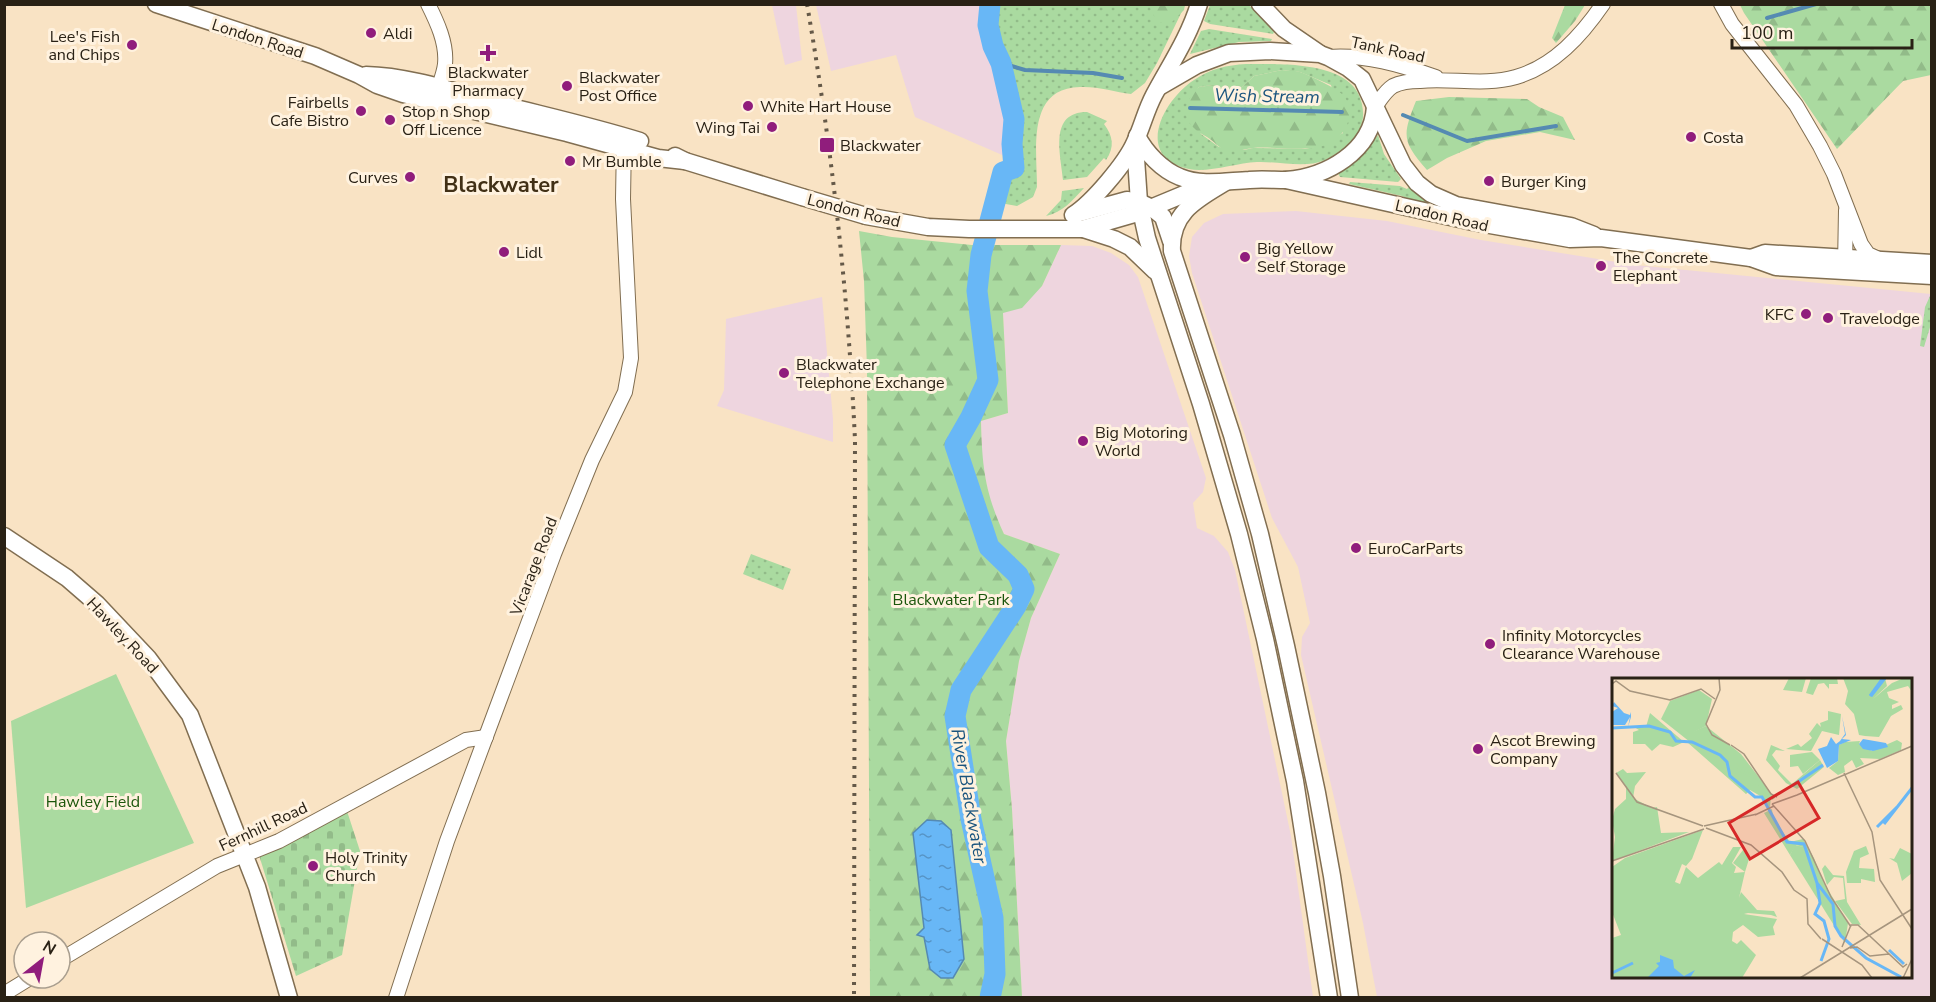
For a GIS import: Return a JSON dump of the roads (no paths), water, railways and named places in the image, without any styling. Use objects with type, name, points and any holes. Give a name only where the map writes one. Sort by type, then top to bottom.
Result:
[{"type":"main road","name":"London Road","points":[[156,4],[315,56],[359,75],[381,75],[437,94],[624,142],[661,148],[685,161],[866,216],[928,227],[1008,230],[1077,222],[1144,208],[1220,182]]},
{"type":"main road","points":[[1158,274],[1130,248],[1077,222],[1136,140],[1141,123],[1188,34],[1200,4]]},
{"type":"main road","points":[[1136,140],[1169,172],[1188,180],[1220,182],[1286,180],[1310,176],[1335,166],[1358,147],[1367,134],[1375,107],[1362,79],[1340,62],[1324,55],[1284,29],[1260,4]]},
{"type":"main road","points":[[1159,87],[1197,64],[1229,53],[1256,51],[1324,55]]},
{"type":"main road","name":"London Road","points":[[1375,107],[1403,165],[1417,183],[1431,194],[1456,205],[1571,226],[1601,238]]},
{"type":"main road","points":[[1136,140],[1144,208],[1158,274],[1239,534],[1264,639],[1295,781],[1329,998]]},
{"type":"main road","name":"London Road","points":[[1286,180],[1484,225],[1570,239],[1601,238],[1751,258],[1776,267],[1845,265],[1879,259],[1932,263]]},
{"type":"main road","points":[[1171,241],[1174,228],[1184,211],[1220,182]]},
{"type":"main road","points":[[1144,208],[1162,217],[1171,241],[1174,262],[1232,435],[1260,534],[1323,824],[1350,998]]},
{"type":"main road","name":"London Road","points":[[1845,265],[1932,276]]},
{"type":"main road","name":"Hawley Road","points":[[4,536],[67,578],[97,604],[148,657],[190,715],[208,763],[216,802],[239,857],[256,887],[289,998]]},
{"type":"main road","points":[[1255,606],[1276,605]]},
{"type":"street","points":[[428,4],[441,33],[445,52],[445,66],[437,94]]},
{"type":"street","name":"Tank Road","points":[[1375,107],[1389,89],[1396,85],[1441,79],[1497,81],[1517,77],[1560,54],[1578,36],[1603,4]]},
{"type":"street","points":[[1721,4],[1732,24],[1796,105],[1820,146],[1861,244],[1868,254],[1879,259]]},
{"type":"street","name":"Tank Road","points":[[1324,55],[1356,56],[1407,67],[1441,79]]},
{"type":"street","name":"Vicarage Road","points":[[396,998],[447,841],[554,554],[592,460],[625,392],[631,358],[622,199],[624,142]]},
{"type":"street","points":[[1845,265],[1846,205]]},
{"type":"street","name":"Fernhill Road","points":[[72,953],[217,866],[279,841],[466,740],[486,737]]},
{"type":"water","points":[[927,820],[941,821],[951,830],[964,959],[953,978],[941,978],[930,969],[924,937],[917,935],[924,928],[913,833]]},
{"type":"waterway","name":"River Blackwater","points":[[990,4],[988,25],[993,46],[1001,63],[1014,119],[1012,144],[1014,168],[1003,172],[981,255],[977,291],[988,380],[955,445],[989,547],[1018,575],[1024,589],[1016,606],[961,690],[955,716],[971,819],[993,918],[995,974],[990,998]]},
{"type":"waterway","name":"Wish Stream","points":[[1767,18],[1816,4]]},
{"type":"waterway","name":"Wish Stream","points":[[1001,63],[1025,70],[1093,73],[1122,78]]},
{"type":"waterway","name":"Wish Stream","points":[[1190,108],[1342,112]]},
{"type":"waterway","name":"Wish Stream","points":[[1403,115],[1467,141],[1556,126]]},
{"type":"railway","points":[[807,4],[838,221],[855,440],[854,998]]},
{"type":"place","name":"Aldi","points":[[371,33]]},
{"type":"place","name":"Lee's Fish and Chips","points":[[132,45]]},
{"type":"place","name":"Blackwater Pharmacy","points":[[488,53]]},
{"type":"place","name":"Blackwater Post Office","points":[[567,86]]},
{"type":"place","name":"White Hart House","points":[[748,106]]},
{"type":"place","name":"Fairbells Cafe Bistro","points":[[361,111]]},
{"type":"place","name":"Stop n Shop Off Licence","points":[[390,120]]},
{"type":"place","name":"Wing Tai","points":[[772,127]]},
{"type":"place","name":"Costa","points":[[1691,137]]},
{"type":"place","name":"Blackwater","points":[[827,145]]},
{"type":"place","name":"Mr Bumble","points":[[570,161]]},
{"type":"place","name":"Curves","points":[[410,177]]},
{"type":"place","name":"Burger King","points":[[1489,181]]},
{"type":"place","name":"Lidl","points":[[504,252]]},
{"type":"place","name":"Big Yellow Self Storage","points":[[1245,257]]},
{"type":"place","name":"The Concrete Elephant","points":[[1601,266]]},
{"type":"place","name":"KFC","points":[[1806,314]]},
{"type":"place","name":"Travelodge","points":[[1828,318]]},
{"type":"place","name":"Blackwater Telephone Exchange","points":[[784,373]]},
{"type":"place","name":"Big Motoring World","points":[[1083,441]]},
{"type":"place","name":"EuroCarParts","points":[[1356,548]]},
{"type":"place","name":"Infinity Motorcycles Clearance Warehouse","points":[[1490,644]]},
{"type":"place","name":"Ascot Brewing Company","points":[[1478,749]]},
{"type":"place","name":"Holy Trinity Church","points":[[313,866]]},
{"type":"district","name":"Blackwater","points":[[501,184]]},
{"type":"park label","name":"Blackwater Park","points":[[951,599]]},
{"type":"park label","name":"Hawley Field","points":[[93,801]]}]
